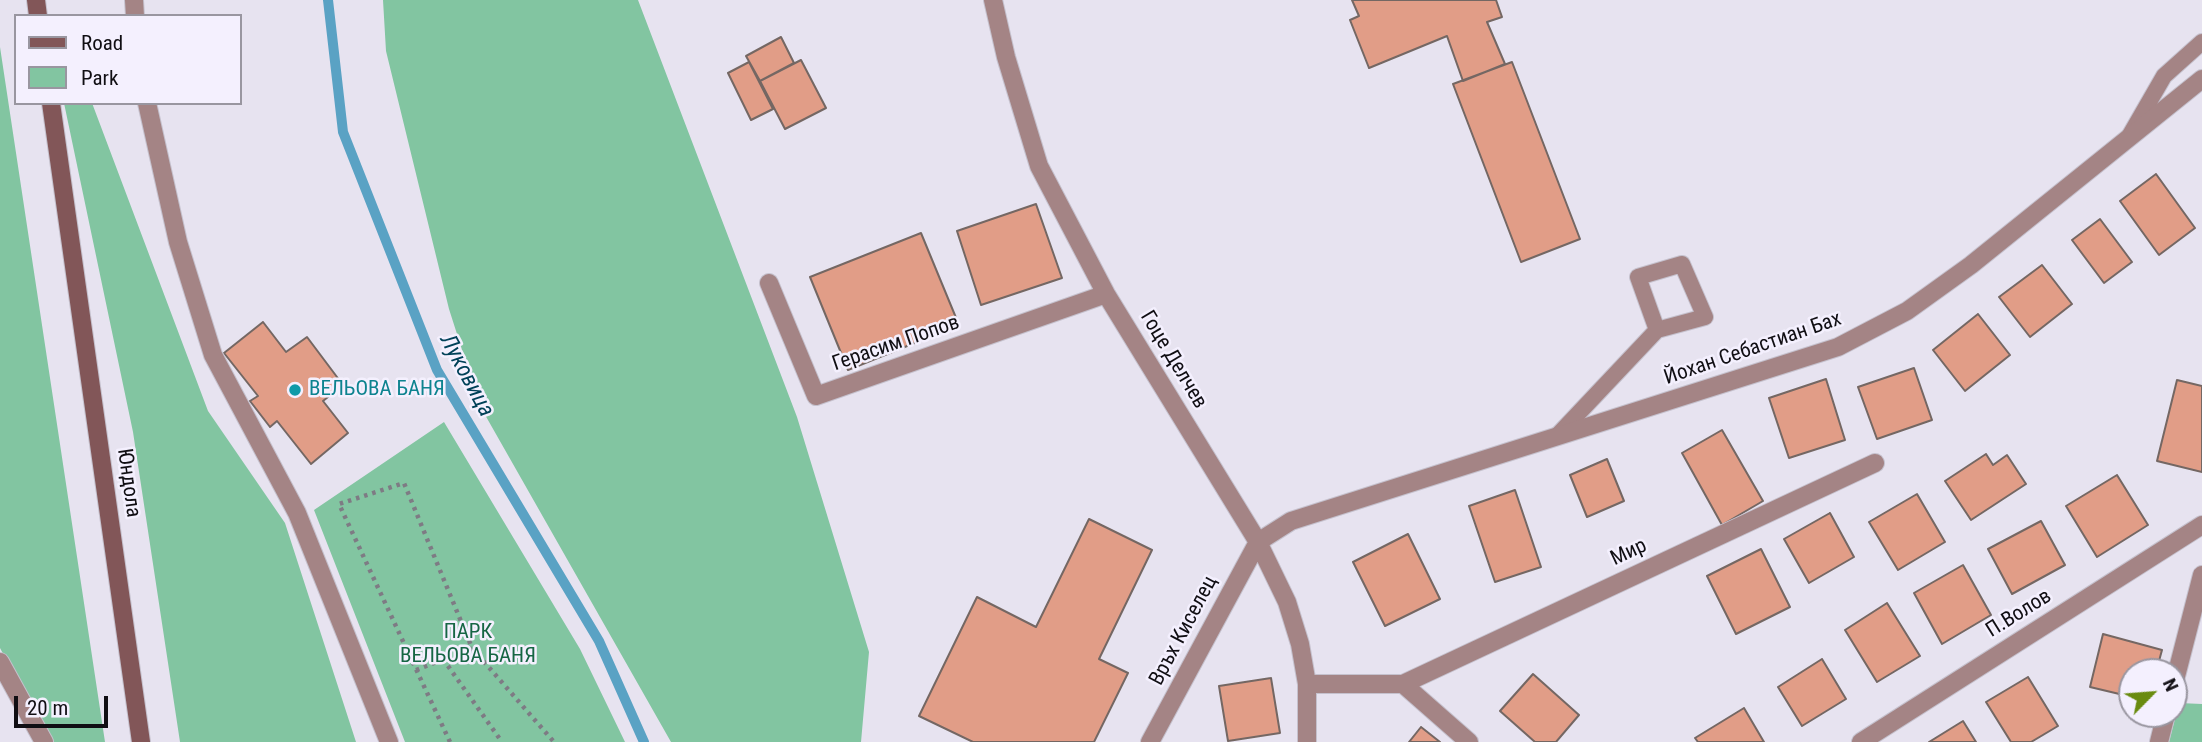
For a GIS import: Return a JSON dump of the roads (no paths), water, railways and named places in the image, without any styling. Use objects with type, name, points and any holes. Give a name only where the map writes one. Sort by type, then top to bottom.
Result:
[{"type":"main road","name":"Юндола","points":[[51,105],[141,742]]},
{"type":"street","name":"Гоце Делчев","points":[[993,0],[1006,57],[1039,166],[1106,294],[1258,542],[1287,602],[1300,645],[1307,684],[1307,742]]},
{"type":"street","name":"Йохан Себастиан Бах","points":[[1258,542],[1291,521],[1746,378],[1850,341],[1907,310],[1971,265],[2202,79]]},
{"type":"street","points":[[147,105],[178,242],[213,355],[297,513],[389,742]]},
{"type":"street","name":"Герасим Попов","points":[[769,283],[816,396],[1106,294]]},
{"type":"street","name":"Мир","points":[[1307,684],[1403,684],[1875,463]]},
{"type":"street","name":"П.Волов","points":[[1861,742],[2202,525]]},
{"type":"street","name":"Връх Киселец","points":[[1150,742],[1258,542]]},
{"type":"street","points":[[2181,658],[2202,575]]},
{"type":"street","points":[[0,662],[44,742]]},
{"type":"street","points":[[1403,684],[1469,742]]},
{"type":"lane","points":[[2127,140],[2164,76],[2202,42]]},
{"type":"lane","points":[[1555,439],[1657,330],[1705,317],[1682,264],[1638,277],[1657,330]]},
{"type":"waterway","name":"Луковица","points":[[328,0],[343,132],[437,370],[599,641],[644,742]]},
{"type":"place","name":"ВЕЛЬОВА БАНЯ","points":[[295,390]]},
{"type":"park label","name":"ПАРК ВЕЛЬОВА БАНЯ","points":[[468,645]]}]
